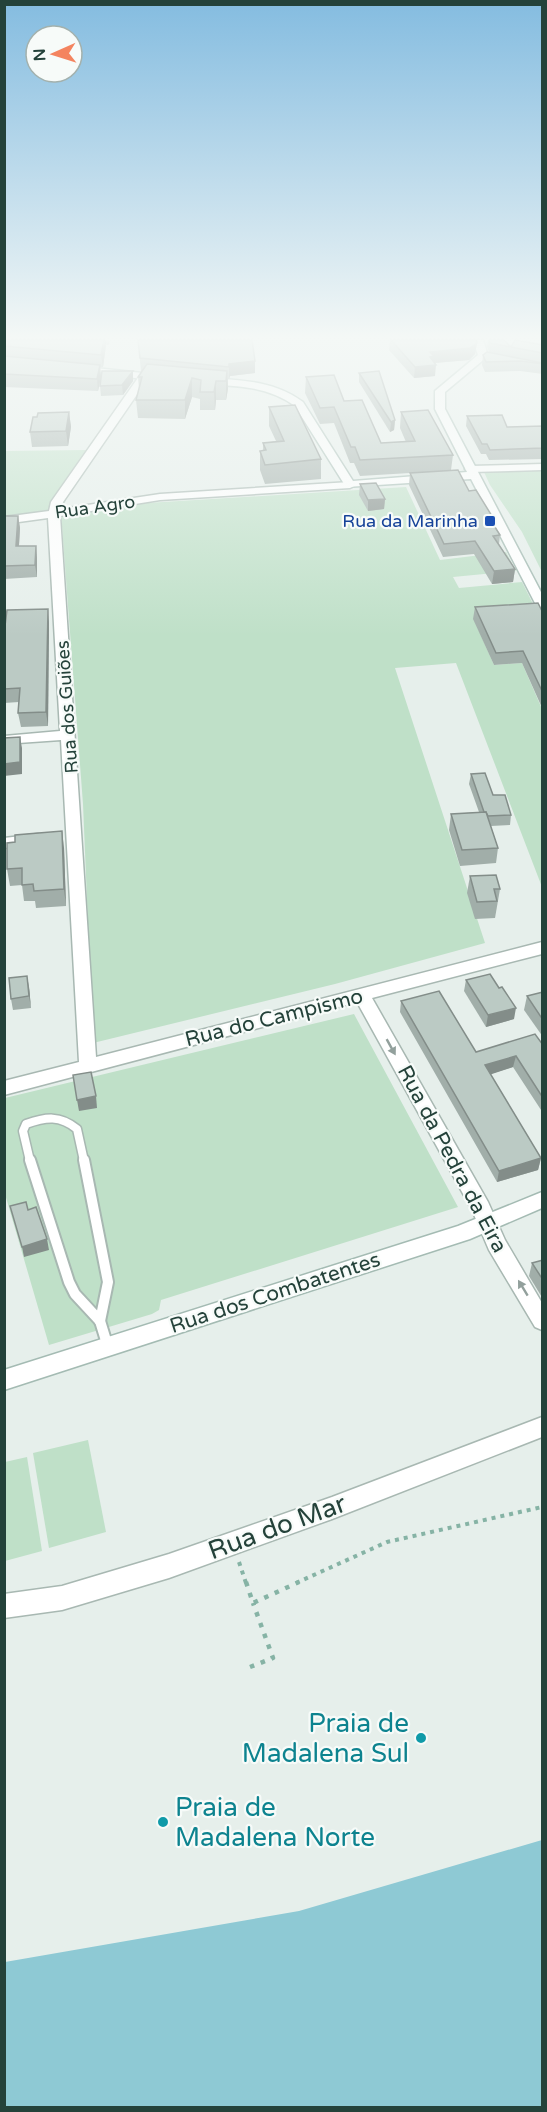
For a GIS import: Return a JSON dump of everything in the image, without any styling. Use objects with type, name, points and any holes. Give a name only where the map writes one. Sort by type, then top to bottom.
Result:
[{"type":"street","points":[[54,513],[57,502],[101,439]]},
{"type":"street","points":[[321,439],[350,485]]},
{"type":"street","points":[[455,439],[543,606]]},
{"type":"street","name":"Rua Agro","points":[[4,521],[160,497],[251,493],[543,467]]},
{"type":"street","name":"Rua dos Guiões","points":[[54,513],[69,735],[64,837],[88,1066]]},
{"type":"street","points":[[4,740],[69,735]]},
{"type":"street","points":[[4,843],[64,837]]},
{"type":"street","name":"Rua do Campismo","points":[[4,1088],[543,948]]},
{"type":"street","name":"Rua da Pedra da Eira","points":[[362,996],[488,1224],[496,1244],[543,1321]]},
{"type":"street","name":"Rua dos Combatentes","points":[[4,1380],[488,1224],[543,1200]]},
{"type":"street","name":"Rua do Mar","points":[[4,1606],[62,1598],[169,1566],[332,1508],[543,1427]]},
{"type":"lane","points":[[100,1321],[108,1281],[77,1129],[66,1119],[54,1117],[26,1124],[23,1131],[25,1145],[69,1282],[75,1294],[100,1321],[108,1347]]},
{"type":"path","points":[[253,1603],[387,1542],[543,1507]]},
{"type":"path","points":[[238,1560],[273,1658],[250,1667]]},
{"type":"green space","points":[[86,450],[61,512],[147,503],[406,487],[440,560],[506,552],[516,571],[453,577],[459,588],[522,582],[538,614],[474,620],[494,665],[522,663],[542,709],[542,887],[456,663],[395,668],[485,943],[335,984],[93,1043],[83,804],[61,513],[5,521],[4,451]]},
{"type":"green space","points":[[542,470],[542,572],[522,532],[490,485],[484,472]]},
{"type":"green space","points":[[354,1014],[458,1207],[161,1300],[159,1310],[152,1314],[49,1345],[5,1194],[5,1098]]},
{"type":"green space","points":[[88,1440],[106,1532],[49,1548],[33,1453]]},
{"type":"green space","points":[[27,1457],[42,1551],[5,1561],[5,1462]]},
{"type":"water","points":[[542,1840],[542,2107],[5,2107],[5,1962],[299,1911]]},
{"type":"building","points":[[283,439],[311,439],[321,459],[265,465],[260,451],[266,450],[263,443],[284,441]]},
{"type":"building","points":[[347,439],[379,439],[381,443],[415,441],[414,439],[444,439],[453,455],[360,460],[355,447],[351,447]]},
{"type":"building","points":[[479,439],[543,439],[543,448],[490,450],[487,444],[482,444]]},
{"type":"building","points":[[458,470],[469,491],[476,490],[495,521],[491,521],[500,535],[493,536],[515,569],[494,571],[475,541],[444,544],[410,473]]},
{"type":"building","points":[[376,483],[385,499],[368,500],[360,484]]},
{"type":"building","points":[[4,516],[18,516],[16,546],[36,546],[35,565],[4,566]]},
{"type":"building","points":[[538,603],[543,613],[543,693],[523,651],[496,653],[475,607]]},
{"type":"building","points":[[48,609],[46,712],[18,713],[20,688],[4,689],[4,634],[7,610]]},
{"type":"building","points":[[20,737],[20,762],[4,764],[4,738]]},
{"type":"building","points":[[485,773],[493,795],[505,795],[511,815],[488,816],[484,812],[471,774]]},
{"type":"building","points":[[486,812],[498,848],[462,850],[451,814]]},
{"type":"building","points":[[62,831],[64,889],[34,891],[33,884],[22,885],[22,868],[7,869],[7,843],[15,842],[15,835]]},
{"type":"building","points":[[496,875],[500,889],[494,889],[497,901],[477,902],[470,876]]},
{"type":"building","points":[[490,974],[516,1008],[488,1015],[466,980]]},
{"type":"building","points":[[27,976],[29,996],[11,999],[9,978]]},
{"type":"building","points":[[439,991],[476,1052],[535,1034],[543,1045],[543,1098],[516,1056],[485,1065],[541,1158],[499,1171],[401,1001]]},
{"type":"building","points":[[543,992],[543,1020],[527,996]]},
{"type":"building","points":[[91,1072],[96,1096],[77,1100],[73,1075]]},
{"type":"building","points":[[26,1202],[28,1210],[36,1207],[47,1239],[22,1247],[10,1206]]},
{"type":"building","points":[[543,1260],[543,1280],[532,1263]]},
{"type":"place","name":"Rua da Marinha","points":[[490,521]]},
{"type":"place","name":"Praia de Madalena Sul","points":[[421,1738]]},
{"type":"place","name":"Praia de Madalena Norte","points":[[163,1822]]}]
